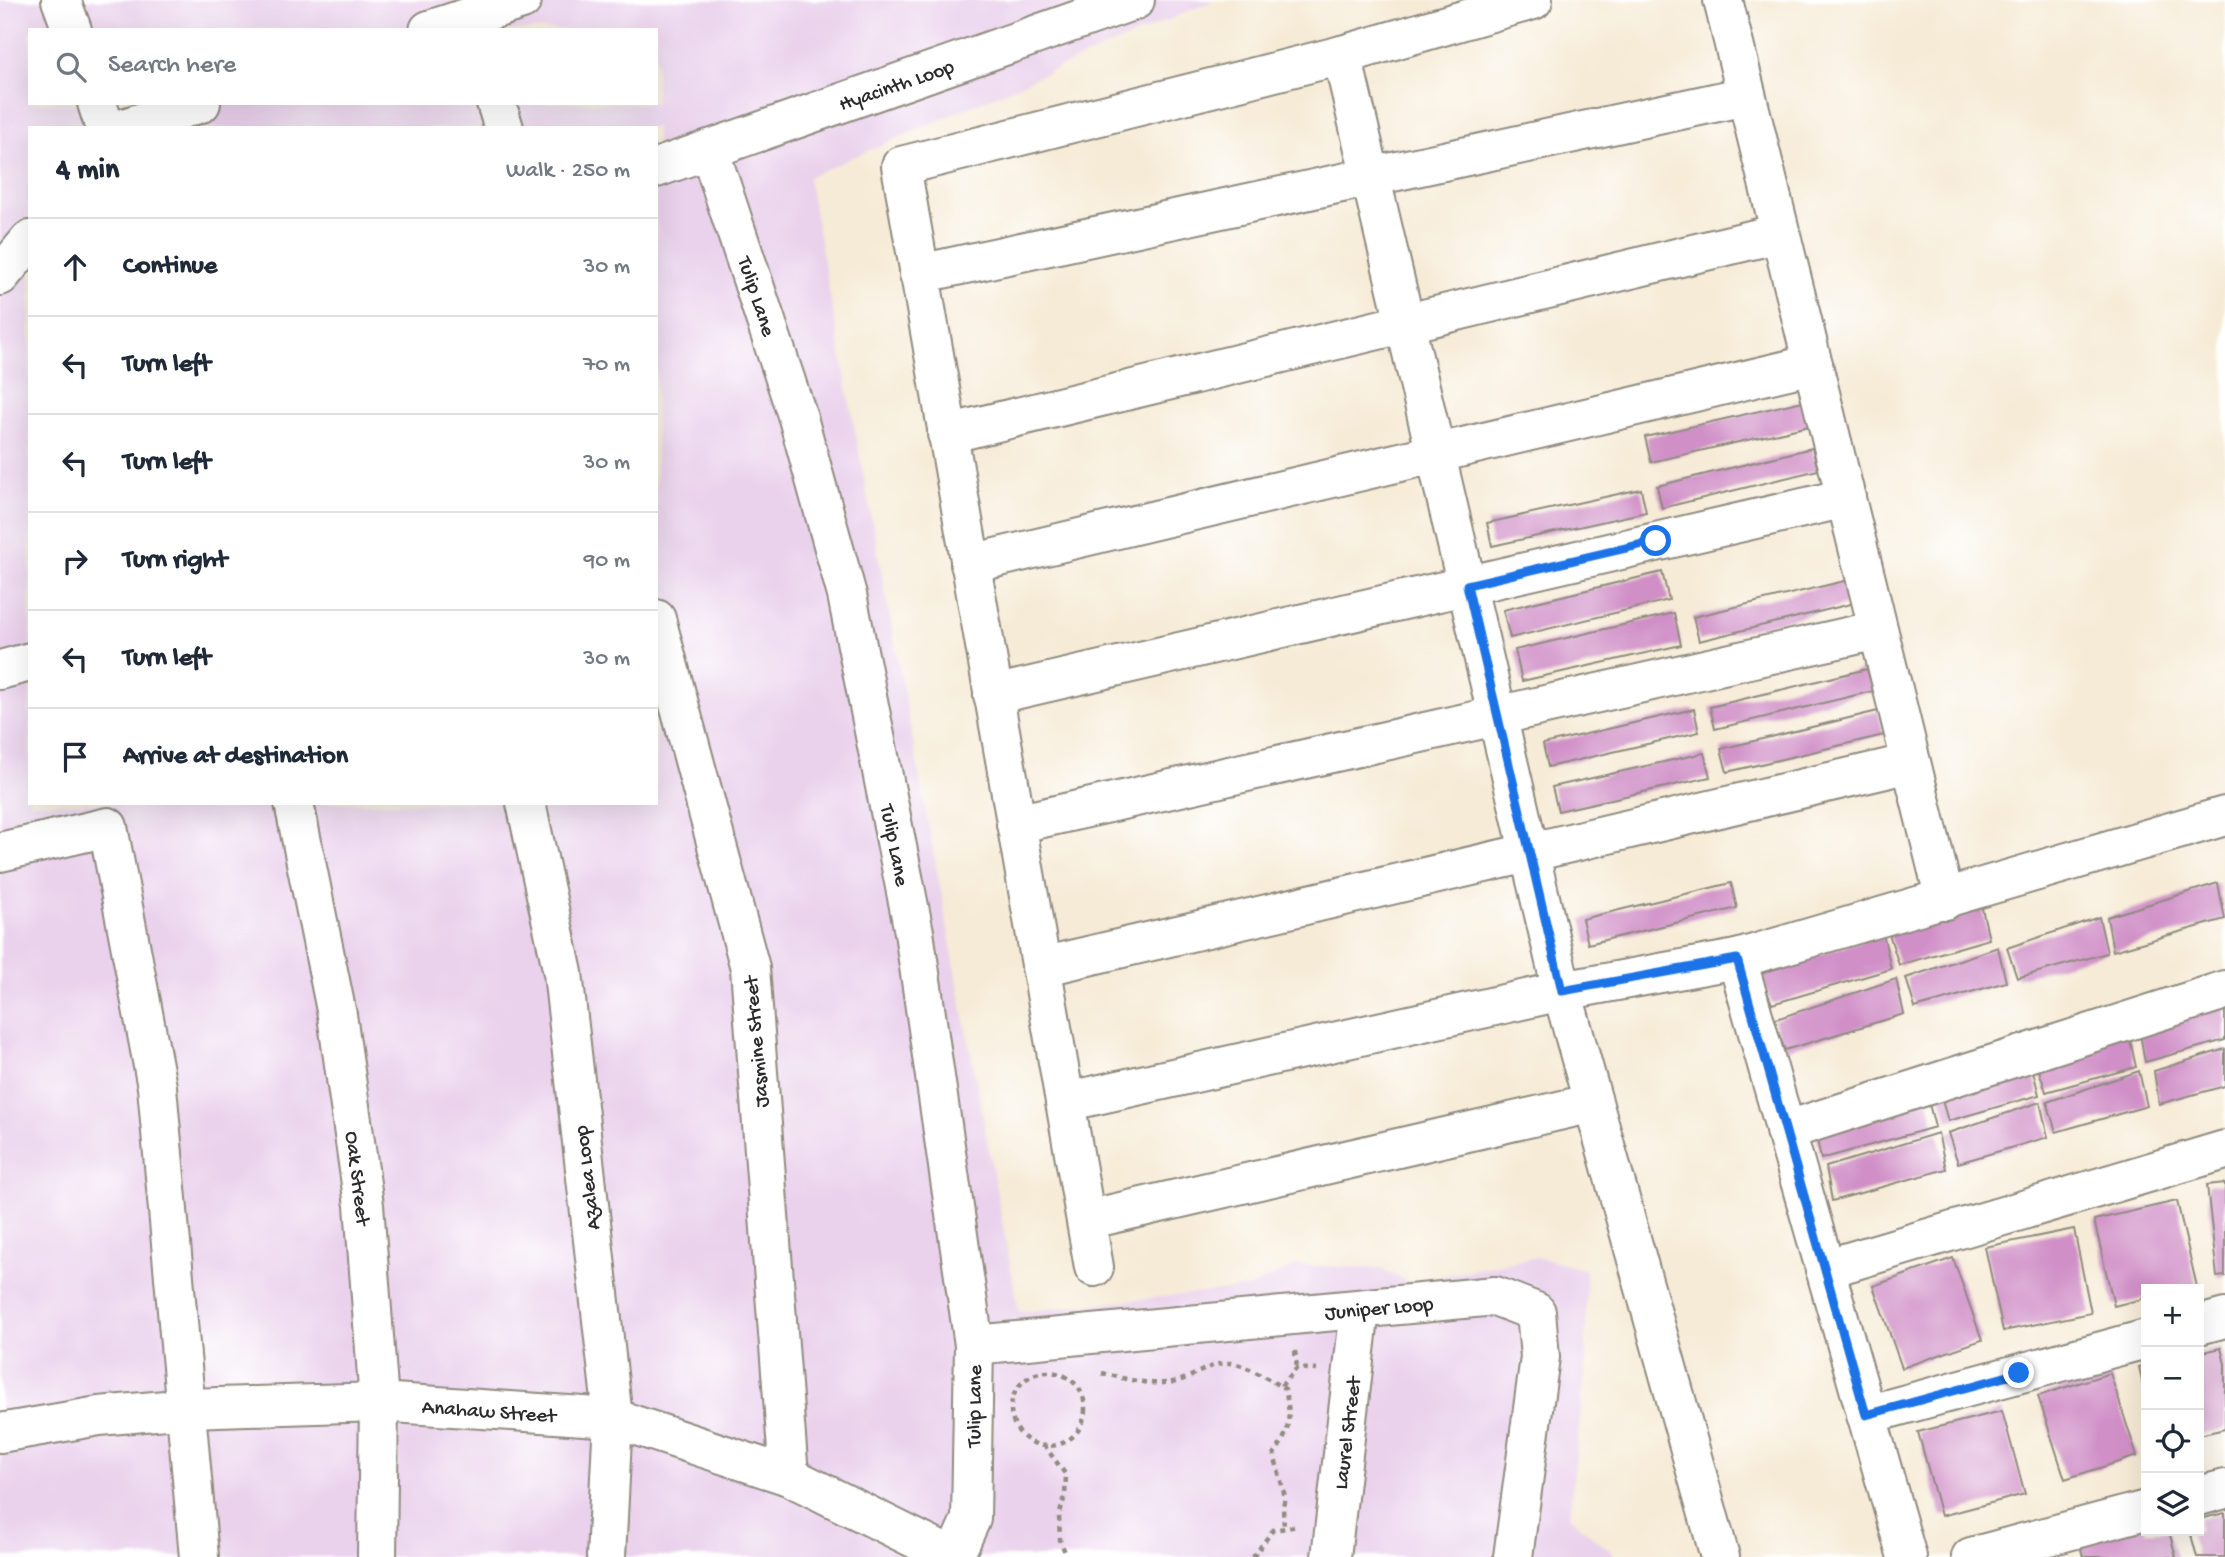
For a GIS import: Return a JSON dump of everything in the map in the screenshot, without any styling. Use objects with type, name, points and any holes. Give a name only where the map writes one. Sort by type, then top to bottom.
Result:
[{"type":"street","points":[[61,0],[71,28]]},
{"type":"street","points":[[443,28],[471,24],[522,0]]},
{"type":"street","name":"Hyacinth Loop","points":[[658,167],[1135,0]]},
{"type":"street","points":[[1094,1267],[901,166],[1342,55],[1533,0]]},
{"type":"street","points":[[1723,0],[1945,900]]},
{"type":"street","points":[[1342,55],[1562,991],[1720,1557]]},
{"type":"street","points":[[919,274],[1746,96]]},
{"type":"street","points":[[98,105],[104,126]]},
{"type":"street","points":[[130,126],[195,105]]},
{"type":"street","points":[[497,105],[502,126]]},
{"type":"street","name":"Tulip Lane","points":[[709,149],[798,418],[847,595],[914,932],[974,1345],[971,1519],[953,1557]]},
{"type":"street","points":[[947,434],[1780,233]]},
{"type":"street","points":[[0,276],[28,242]]},
{"type":"street","points":[[970,564],[1812,364]]},
{"type":"street","points":[[993,695],[1846,498]]},
{"type":"street","name":"Jasmine Street","points":[[658,626],[750,968],[789,1476]]},
{"type":"street","points":[[1016,824],[1878,630]]},
{"type":"street","points":[[0,670],[28,663]]},
{"type":"street","points":[[1041,967],[1912,763]]},
{"type":"street","name":"Oak Street","points":[[294,805],[337,1015],[364,1205],[379,1402],[377,1557]]},
{"type":"street","name":"Azalea Loop","points":[[526,805],[563,973],[613,1418],[606,1557]]},
{"type":"street","points":[[1065,1102],[1562,991],[1737,959],[2224,822]]},
{"type":"street","points":[[0,852],[108,827],[157,1087],[200,1557]]},
{"type":"street","points":[[1737,959],[1907,1557]]},
{"type":"street","points":[[1785,1131],[2225,990]]},
{"type":"street","points":[[1086,1220],[1593,1102]]},
{"type":"street","points":[[1825,1269],[2225,1150]]},
{"type":"street","name":"Juniper Loop","points":[[974,1345],[1494,1296],[1536,1312],[1540,1357],[1513,1557]]},
{"type":"street","name":"Laurel Street","points":[[1332,1544],[1360,1309]]},
{"type":"street","points":[[2204,1324],[2225,1318]]},
{"type":"street","points":[[1866,1415],[2141,1340]]},
{"type":"street","name":"Anahaw Street","points":[[0,1433],[99,1416],[188,1408],[379,1402],[613,1418],[789,1476],[953,1557]]},
{"type":"street","points":[[2204,1495],[2225,1489]]},
{"type":"street","points":[[1971,1557],[2141,1511]]},
{"type":"path","points":[[1097,1371],[1138,1382],[1175,1382],[1199,1371],[1231,1363],[1285,1389],[1289,1407],[1286,1439],[1274,1454],[1285,1497],[1284,1528]]},
{"type":"path","points":[[1064,1376],[1080,1391],[1085,1413],[1082,1424],[1066,1441],[1044,1446],[1034,1443],[1018,1430],[1013,1421],[1012,1401],[1020,1384],[1044,1372],[1064,1376],[1075,1374]]},
{"type":"path","points":[[1044,1446],[1066,1475],[1065,1496],[1059,1516],[1060,1539],[1067,1557]]},
{"type":"path","points":[[1253,1557],[1273,1531],[1295,1526],[1332,1544]]},
{"type":"shaded area","points":[[0,0],[1214,0],[808,177],[1019,1312],[1248,1288],[1297,1265],[1381,1269],[1410,1283],[1536,1257],[1586,1270],[1586,1363],[1569,1517],[1614,1554],[1611,1557],[0,1557]]},
{"type":"building","points":[[1803,401],[1809,426],[1651,462],[1645,437]]},
{"type":"building","points":[[1812,448],[1818,470],[1662,508],[1657,486]]},
{"type":"building","points":[[1641,489],[1646,512],[1492,546],[1487,523]]},
{"type":"building","points":[[1662,572],[1669,600],[1510,638],[1503,610]]},
{"type":"building","points":[[1849,580],[1855,603],[1699,641],[1693,617]]},
{"type":"building","points":[[1674,613],[1681,645],[1522,681],[1515,650]]},
{"type":"building","points":[[1867,669],[1873,691],[1715,729],[1710,707]]},
{"type":"building","points":[[1694,709],[1699,732],[1548,767],[1543,744]]},
{"type":"building","points":[[1878,711],[1884,735],[1727,772],[1721,749]]},
{"type":"building","points":[[1704,753],[1710,777],[1558,811],[1552,787]]},
{"type":"building","points":[[1731,883],[1737,908],[1588,944],[1582,919]]},
{"type":"building","points":[[2218,883],[2225,919],[2113,951],[2107,917]]},
{"type":"building","points":[[1981,904],[1989,939],[1899,965],[1889,934]]},
{"type":"building","points":[[2099,917],[2107,953],[2017,978],[2007,948]]},
{"type":"building","points":[[1883,933],[1891,969],[1772,1004],[1760,974]]},
{"type":"building","points":[[1998,947],[2006,982],[1915,1008],[1906,978]]},
{"type":"building","points":[[1896,979],[1904,1014],[1785,1050],[1773,1020]]},
{"type":"building","points":[[2225,1002],[2225,1040],[2145,1062],[2139,1028]]},
{"type":"building","points":[[2128,1031],[2136,1067],[2046,1092],[2036,1061]]},
{"type":"building","points":[[2225,1049],[2225,1086],[2159,1104],[2154,1071]]},
{"type":"building","points":[[2030,1059],[2039,1095],[1948,1121],[1939,1090]]},
{"type":"building","points":[[2139,1071],[2147,1106],[2056,1132],[2047,1102]]},
{"type":"building","points":[[1926,1092],[1935,1127],[1821,1159],[1814,1125]]},
{"type":"building","points":[[2040,1102],[2048,1137],[1958,1163],[1948,1133]]},
{"type":"building","points":[[1938,1133],[1946,1169],[1832,1201],[1826,1167]]},
{"type":"building","points":[[2225,1183],[2225,1276],[2217,1277],[2207,1185]]},
{"type":"building","points":[[2177,1201],[2196,1284],[2141,1284],[2141,1299],[2114,1306],[2094,1220]]},
{"type":"building","points":[[2074,1229],[2091,1313],[2003,1331],[1985,1247]]},
{"type":"building","points":[[1953,1258],[1982,1340],[1902,1368],[1873,1286]]},
{"type":"building","points":[[2221,1348],[2225,1364],[2225,1429],[2204,1434],[2204,1410],[2204,1352]]},
{"type":"building","points":[[2110,1373],[2137,1456],[2065,1479],[2038,1396]]},
{"type":"building","points":[[2002,1411],[2025,1494],[1941,1516],[1918,1432]]},
{"type":"building","points":[[2225,1513],[2225,1557],[2197,1557],[2191,1536],[2204,1536],[2204,1518]]},
{"type":"building","points":[[2141,1525],[2141,1536],[2170,1536],[2176,1557],[2083,1557],[2079,1541]]},
{"type":"route","points":[[1656,541],[1467,585],[1562,991],[1737,959],[1866,1415],[2019,1373]]}]
